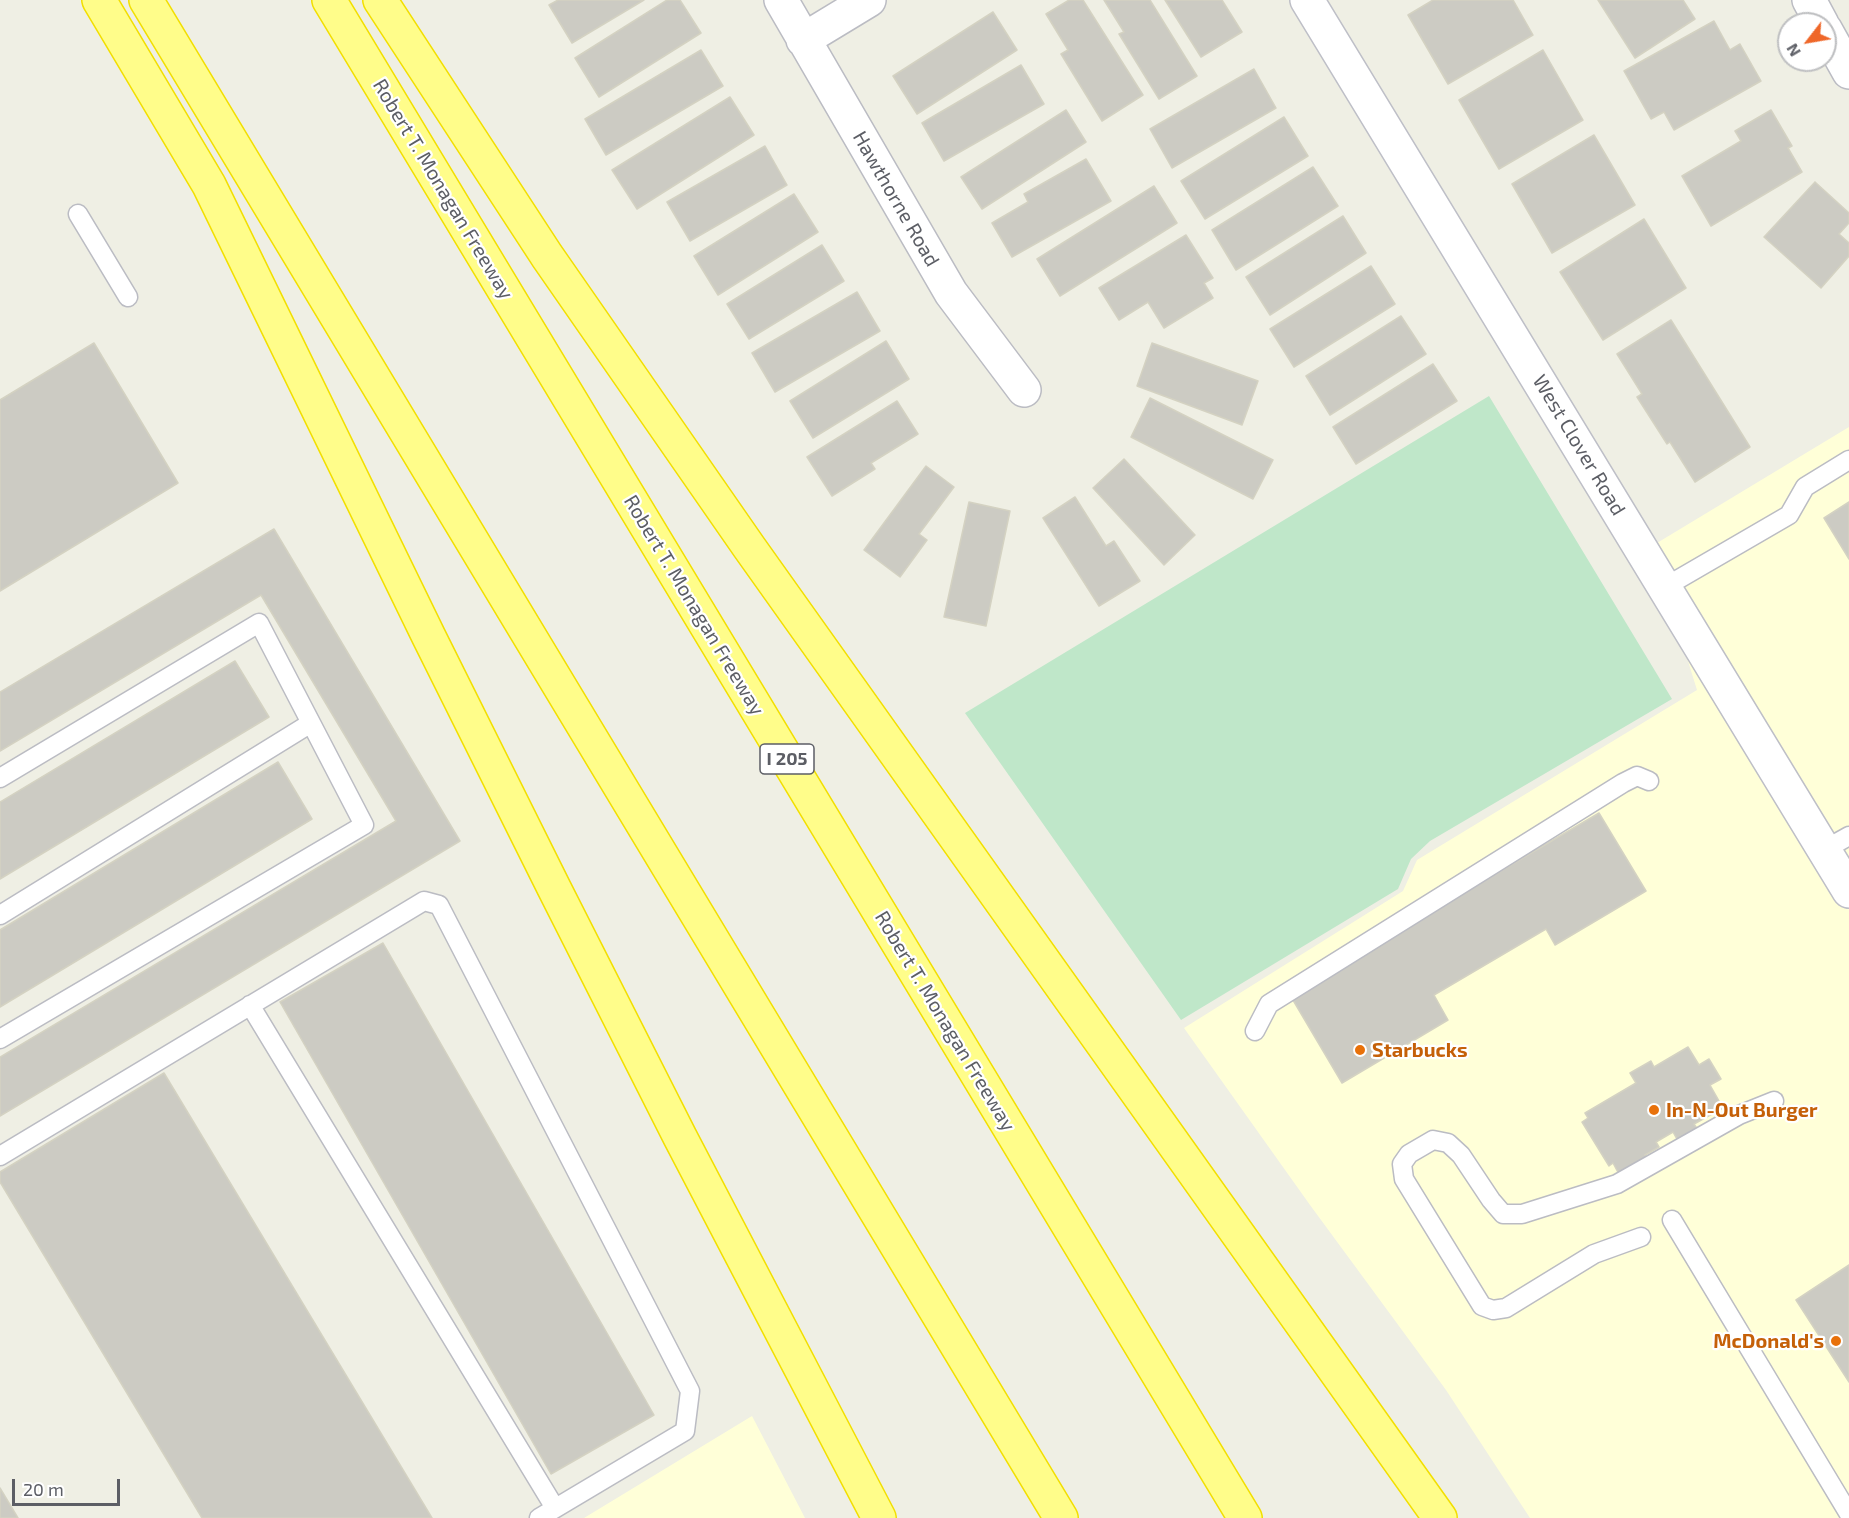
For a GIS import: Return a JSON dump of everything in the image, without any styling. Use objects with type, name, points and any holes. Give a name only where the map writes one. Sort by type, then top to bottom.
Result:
[{"type":"highway","points":[[99,0],[209,185],[554,888],[680,1137],[879,1518]]},
{"type":"highway","points":[[146,0],[1061,1518]]},
{"type":"highway","name":"Robert T. Monagan Freeway","points":[[329,0],[1245,1518]]},
{"type":"highway","points":[[380,0],[547,256],[742,538],[1440,1518]]},
{"type":"street","name":"Hawthorne Road","points":[[781,0],[951,293],[1024,390]]},
{"type":"street","points":[[803,40],[869,0]]},
{"type":"street","name":"West Clover Road","points":[[1307,0],[1665,587],[1837,843],[1849,891]]},
{"type":"street","points":[[1837,50],[1849,72]]},
{"type":"lane","points":[[78,214],[129,297]]},
{"type":"lane","points":[[1665,587],[1789,515],[1804,487],[1849,460]]},
{"type":"lane","points":[[0,778],[259,624],[364,825],[0,1039]]},
{"type":"lane","points":[[0,915],[311,723]]},
{"type":"lane","points":[[1255,1031],[1269,1004],[1623,783],[1637,776],[1649,781]]},
{"type":"lane","points":[[0,1156],[424,901],[439,905],[690,1391],[685,1431],[539,1518]]},
{"type":"lane","points":[[250,1005],[555,1508]]},
{"type":"lane","points":[[1641,1237],[1594,1254],[1506,1308],[1493,1310],[1482,1306],[1404,1179],[1402,1164],[1409,1154],[1433,1140],[1448,1143],[1461,1155],[1503,1214],[1522,1214],[1617,1184],[1739,1115],[1774,1101]]},
{"type":"lane","points":[[1672,1220],[1849,1514]]},
{"type":"shaded area","points":[[1489,396],[1672,699],[1430,841],[1411,859],[1398,889],[1181,1020],[965,713]]},
{"type":"shaded area","points":[[1849,427],[1849,1518],[1530,1518],[1446,1390],[1184,1028],[1403,891],[1417,860],[1697,690],[1652,546]]},
{"type":"shaded area","points":[[752,1416],[805,1518],[584,1518]]},
{"type":"building","points":[[558,0],[644,0],[572,43],[549,5]]},
{"type":"building","points":[[667,0],[680,0],[701,33],[599,97],[575,58]]},
{"type":"building","points":[[1069,0],[1083,0],[1143,95],[1102,121],[1061,54],[1068,50],[1046,14]]},
{"type":"building","points":[[1104,0],[1150,0],[1197,76],[1159,99],[1119,34],[1124,32]]},
{"type":"building","points":[[1165,0],[1222,0],[1242,32],[1201,57]]},
{"type":"building","points":[[1433,0],[1513,0],[1533,35],[1448,84],[1408,15]]},
{"type":"building","points":[[1598,0],[1683,0],[1695,19],[1635,58]]},
{"type":"building","points":[[993,12],[1017,50],[917,114],[893,76]]},
{"type":"building","points":[[1714,21],[1730,50],[1740,44],[1761,81],[1674,130],[1664,112],[1651,119],[1624,71]]},
{"type":"building","points":[[701,50],[723,86],[606,155],[585,119]]},
{"type":"building","points":[[1543,50],[1583,120],[1499,169],[1459,100]]},
{"type":"building","points":[[1021,65],[1044,104],[944,161],[922,123]]},
{"type":"building","points":[[1254,69],[1276,108],[1172,168],[1150,129]]},
{"type":"building","points":[[730,97],[754,135],[637,209],[612,170]]},
{"type":"building","points":[[1066,110],[1086,142],[982,209],[961,177]]},
{"type":"building","points":[[1771,110],[1792,146],[1788,148],[1802,172],[1711,226],[1682,176],[1741,141],[1735,131]]},
{"type":"building","points":[[1284,117],[1308,156],[1205,219],[1181,181]]},
{"type":"building","points":[[1594,135],[1635,205],[1552,253],[1512,184]]},
{"type":"building","points":[[765,146],[787,185],[690,241],[667,202]]},
{"type":"building","points":[[1086,159],[1111,201],[1012,257],[992,223],[1028,202],[1024,194]]},
{"type":"building","points":[[1313,167],[1338,206],[1236,270],[1212,230]]},
{"type":"building","points":[[1815,182],[1849,213],[1849,223],[1839,234],[1849,243],[1849,256],[1821,288],[1764,237]]},
{"type":"building","points":[[1154,186],[1177,223],[1060,296],[1037,259]]},
{"type":"building","points":[[794,194],[818,232],[718,295],[694,256]]},
{"type":"building","points":[[1343,216],[1366,253],[1270,315],[1246,277]]},
{"type":"building","points":[[1644,219],[1686,288],[1603,340],[1560,272]]},
{"type":"building","points":[[1186,235],[1213,278],[1204,283],[1213,298],[1164,328],[1148,302],[1119,320],[1099,288]]},
{"type":"building","points":[[822,245],[844,281],[749,339],[727,304]]},
{"type":"building","points":[[1371,266],[1395,304],[1294,367],[1270,329]]},
{"type":"building","points":[[857,292],[880,331],[775,392],[752,353]]},
{"type":"building","points":[[1401,316],[1426,354],[1330,415],[1306,376]]},
{"type":"building","points":[[1671,320],[1750,447],[1695,482],[1670,442],[1667,444],[1637,397],[1642,394],[1617,354]]},
{"type":"building","points":[[886,341],[909,379],[813,438],[790,401]]},
{"type":"building","points":[[94,343],[178,483],[0,591],[0,400]]},
{"type":"building","points":[[1152,343],[1258,381],[1242,425],[1137,386]]},
{"type":"building","points":[[1433,364],[1457,401],[1356,464],[1333,427]]},
{"type":"building","points":[[1150,398],[1273,460],[1253,499],[1131,437]]},
{"type":"building","points":[[897,401],[918,434],[871,463],[875,469],[832,496],[807,457]]},
{"type":"building","points":[[1124,459],[1195,535],[1164,565],[1093,488]]},
{"type":"building","points":[[926,466],[954,487],[919,534],[927,540],[900,577],[864,550]]},
{"type":"building","points":[[1075,497],[1106,546],[1114,541],[1140,581],[1099,606],[1043,518]]},
{"type":"building","points":[[969,502],[1010,511],[986,626],[944,617]]},
{"type":"building","points":[[1849,502],[1849,559],[1824,518]]},
{"type":"building","points":[[274,529],[460,841],[0,1116],[0,1057],[396,821],[261,595],[0,751],[0,692]]},
{"type":"building","points":[[235,661],[269,717],[0,879],[0,802]]},
{"type":"building","points":[[278,762],[312,819],[0,1007],[0,930]]},
{"type":"building","points":[[1599,813],[1646,891],[1555,945],[1546,929],[1434,995],[1448,1020],[1342,1083],[1290,995]]},
{"type":"building","points":[[383,943],[654,1415],[551,1474],[280,1002]]},
{"type":"building","name":"In-N-Out Burger","points":[[1688,1047],[1699,1065],[1709,1059],[1721,1079],[1710,1085],[1723,1108],[1694,1124],[1698,1130],[1678,1141],[1673,1132],[1656,1142],[1659,1147],[1645,1155],[1649,1162],[1621,1178],[1613,1163],[1609,1166],[1582,1122],[1588,1118],[1585,1113],[1636,1083],[1630,1073],[1651,1061],[1654,1067]]},
{"type":"building","points":[[164,1073],[432,1518],[202,1518],[0,1182],[0,1172]]},
{"type":"building","name":"McDonald's","points":[[1849,1265],[1849,1382],[1796,1300]]},
{"type":"building","points":[[0,1488],[18,1518],[0,1518]]},
{"type":"place","name":"Starbucks","points":[[1360,1050]]},
{"type":"place","name":"In-N-Out Burger","points":[[1654,1110]]},
{"type":"place","name":"McDonald's","points":[[1836,1341]]}]
